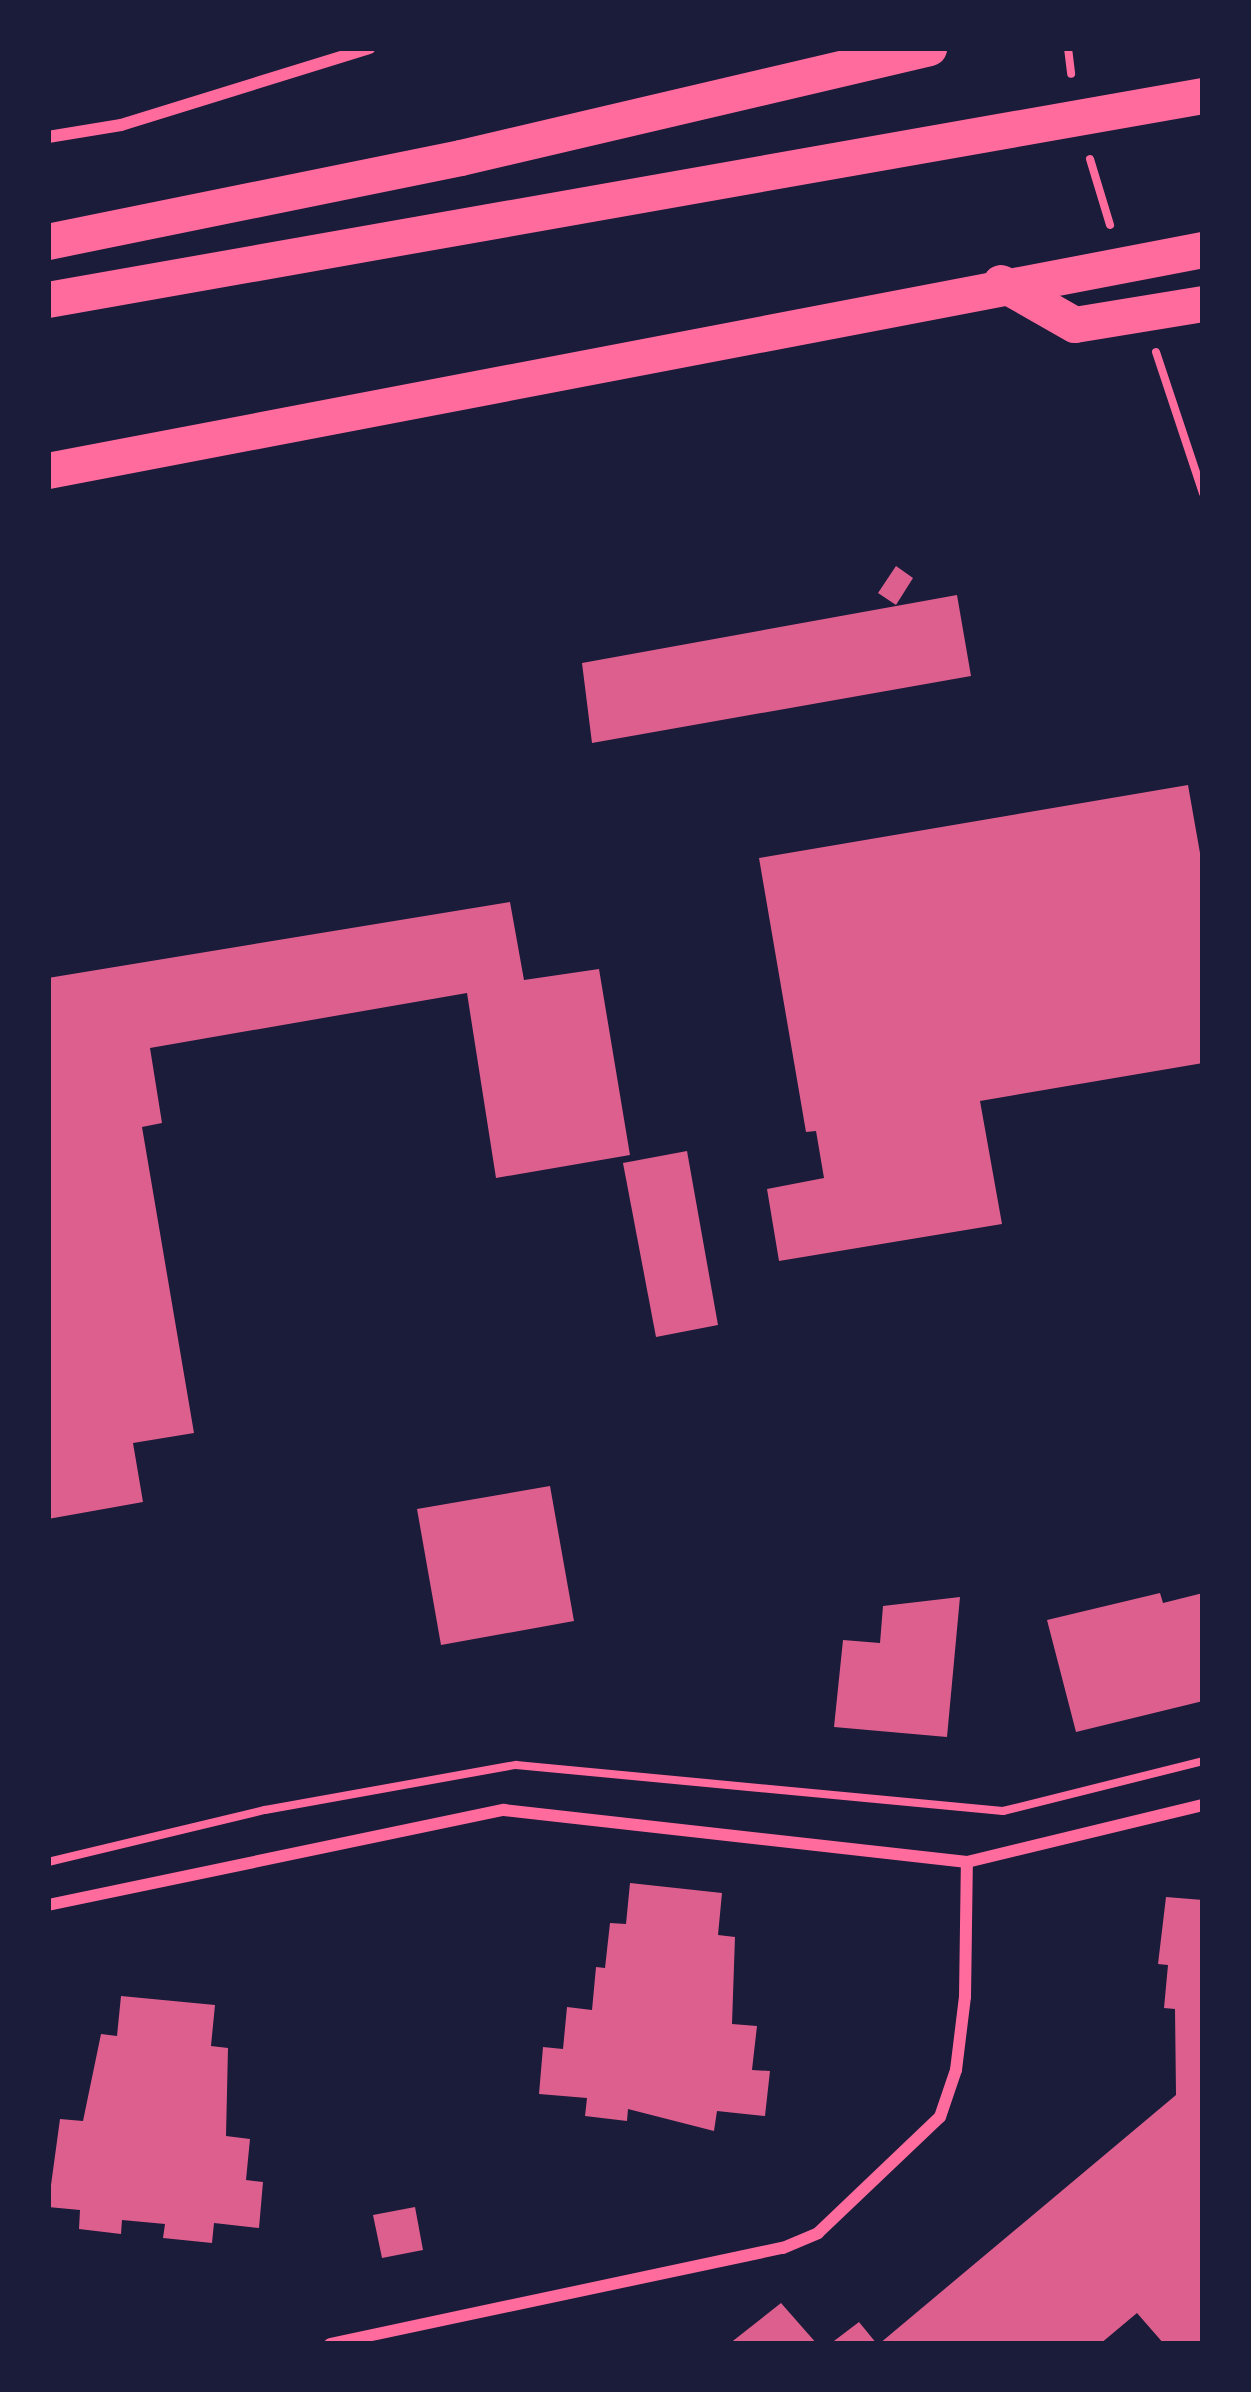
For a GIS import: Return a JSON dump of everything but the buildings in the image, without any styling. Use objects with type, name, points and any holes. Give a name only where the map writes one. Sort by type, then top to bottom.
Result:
[{"type":"highway","points":[[48,242],[461,158],[928,48]]},
{"type":"highway","points":[[48,300],[1203,96]]},
{"type":"highway","points":[[48,472],[1001,283],[1203,250]]},
{"type":"highway","points":[[1001,283],[1075,325],[1203,304]]},
{"type":"street","points":[[48,137],[122,125],[369,48]]},
{"type":"street","points":[[48,1905],[504,1810],[967,1862],[1203,1804]]},
{"type":"street","points":[[330,2344],[783,2248],[818,2233],[940,2117],[956,2070],[965,1997],[967,1862]]}]
